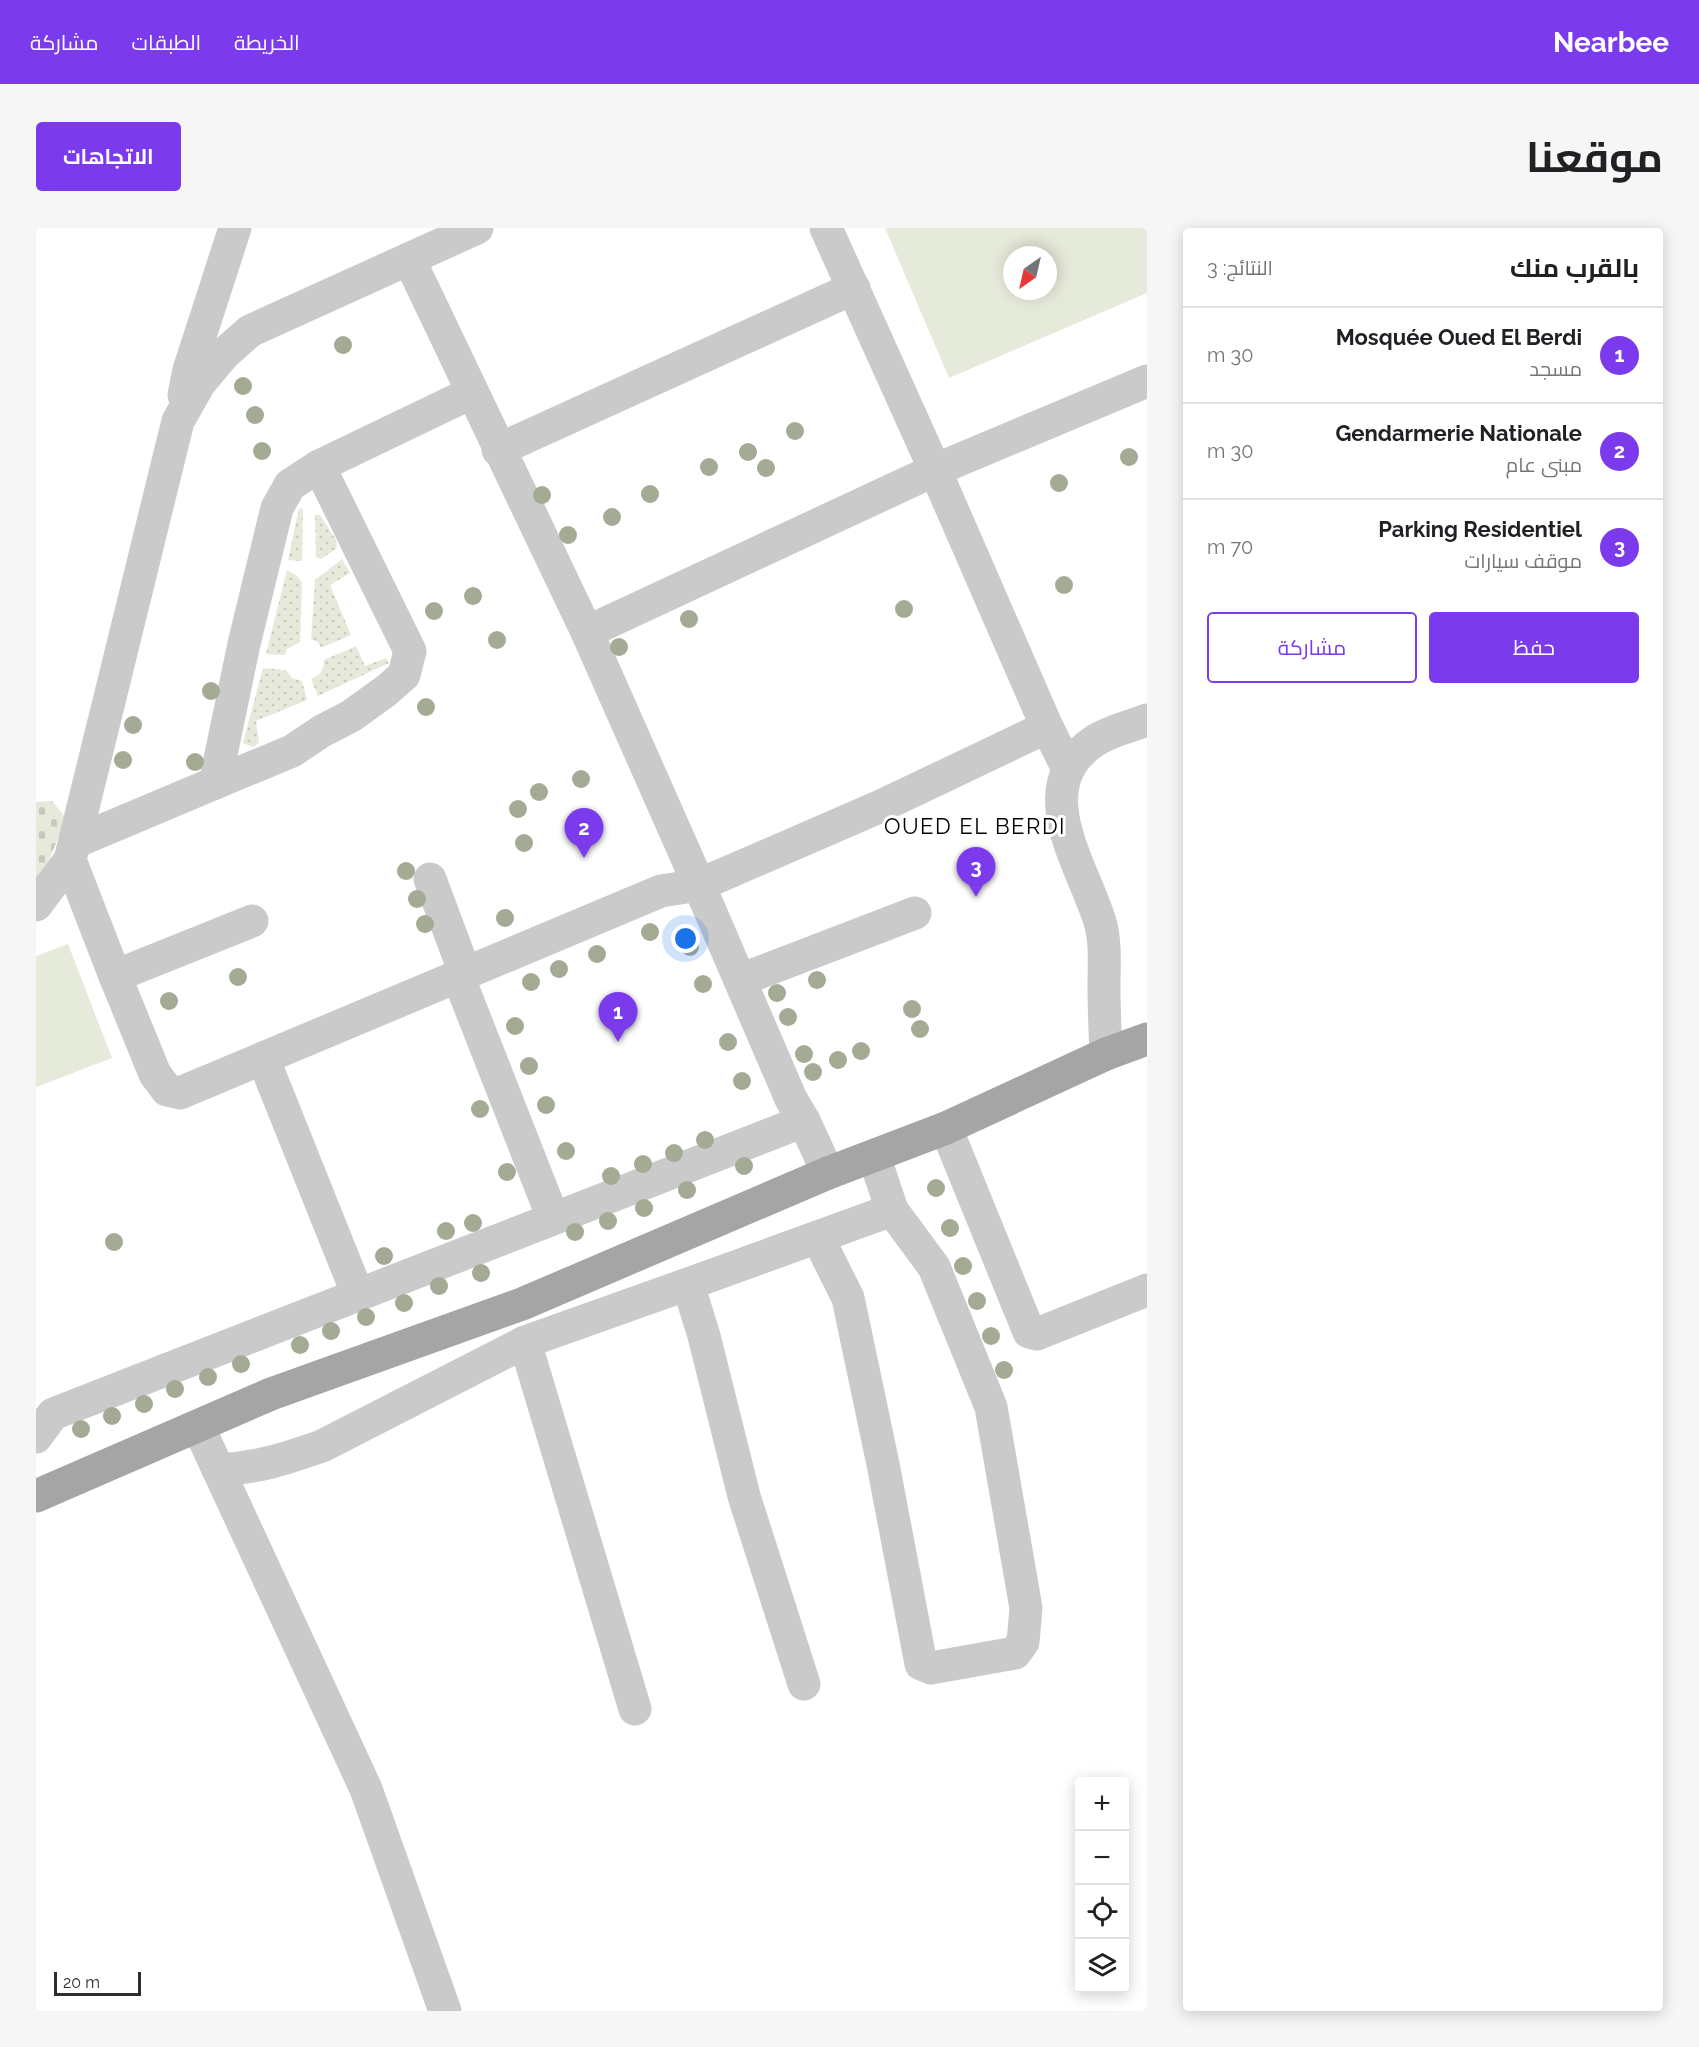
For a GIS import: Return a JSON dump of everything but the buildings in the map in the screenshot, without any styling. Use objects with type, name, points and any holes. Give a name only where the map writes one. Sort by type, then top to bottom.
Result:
[{"type":"main road","points":[[36,1497],[271,1394],[522,1304],[828,1173],[946,1128],[1106,1054],[1147,1039]]},
{"type":"street","points":[[36,905],[73,851],[189,370],[235,228]]},
{"type":"street","points":[[178,421],[199,384],[225,353],[250,331],[477,228]]},
{"type":"street","points":[[826,228],[1068,770]]},
{"type":"street","points":[[409,259],[498,450],[587,632],[791,1099],[828,1173]]},
{"type":"street","points":[[498,450],[854,288]]},
{"type":"street","points":[[587,632],[935,470],[1147,381]]},
{"type":"street","points":[[215,783],[244,644],[277,508],[290,485],[319,466],[471,393]]},
{"type":"street","points":[[73,851],[215,783],[292,751],[351,716],[404,675],[410,651],[319,466]]},
{"type":"street","points":[[1106,1054],[1104,956],[1100,923],[1070,848],[1062,815],[1062,795],[1068,770],[1096,740],[1147,720]]},
{"type":"street","points":[[73,851],[115,976],[155,1074],[167,1090],[180,1094],[661,891],[699,885],[881,806],[1047,727]]},
{"type":"street","points":[[430,879],[462,974],[553,1218]]},
{"type":"street","points":[[740,980],[915,914]]},
{"type":"street","points":[[115,976],[252,921]]},
{"type":"street","points":[[263,1058],[358,1295]]},
{"type":"street","points":[[36,1437],[53,1414],[804,1121]]},
{"type":"street","points":[[946,1128],[1029,1332],[1037,1334],[1147,1290]]},
{"type":"street","points":[[818,1238],[848,1298],[883,1464],[921,1665],[931,1668],[1015,1653],[1023,1642],[1026,1608],[992,1407],[934,1267],[892,1210],[874,1156]]},
{"type":"street","points":[[218,1470],[247,1468],[288,1458],[322,1446],[525,1342],[892,1210]]},
{"type":"street","points":[[688,1284],[704,1336],[744,1496],[804,1684]]},
{"type":"street","points":[[525,1342],[635,1709]]},
{"type":"street","points":[[198,1426],[366,1789],[445,2011]]},
{"type":"green space","points":[[885,228],[1147,228],[1147,293],[949,378]]},
{"type":"green space","points":[[299,508],[303,509],[302,561],[288,560]]},
{"type":"green space","points":[[315,515],[320,515],[336,540],[337,548],[321,559],[316,557]]},
{"type":"green space","points":[[342,559],[350,573],[330,585],[351,635],[321,648],[318,642],[311,639],[315,580]]},
{"type":"green space","points":[[287,570],[302,582],[300,642],[287,649],[285,655],[266,654]]},
{"type":"green space","points":[[356,646],[365,666],[386,658],[389,663],[318,696],[311,679],[321,672],[324,660]]},
{"type":"green space","points":[[263,668],[286,670],[292,678],[302,681],[307,700],[256,721],[259,743],[253,747],[243,743]]},
{"type":"green space","points":[[52,801],[66,818],[44,873],[36,883],[36,802]]},
{"type":"green space","points":[[68,944],[112,1058],[36,1087],[36,956]]},
{"type":"place","name":"Gendarmerie Nationale","points":[[584,858]]},
{"type":"place","name":"Parking Residentiel","points":[[976,897]]},
{"type":"place","name":"Mosquée Oued El Berdi","points":[[618,1042]]},
{"type":"district","name":"OUED EL BERDI","points":[[975,826]]}]
